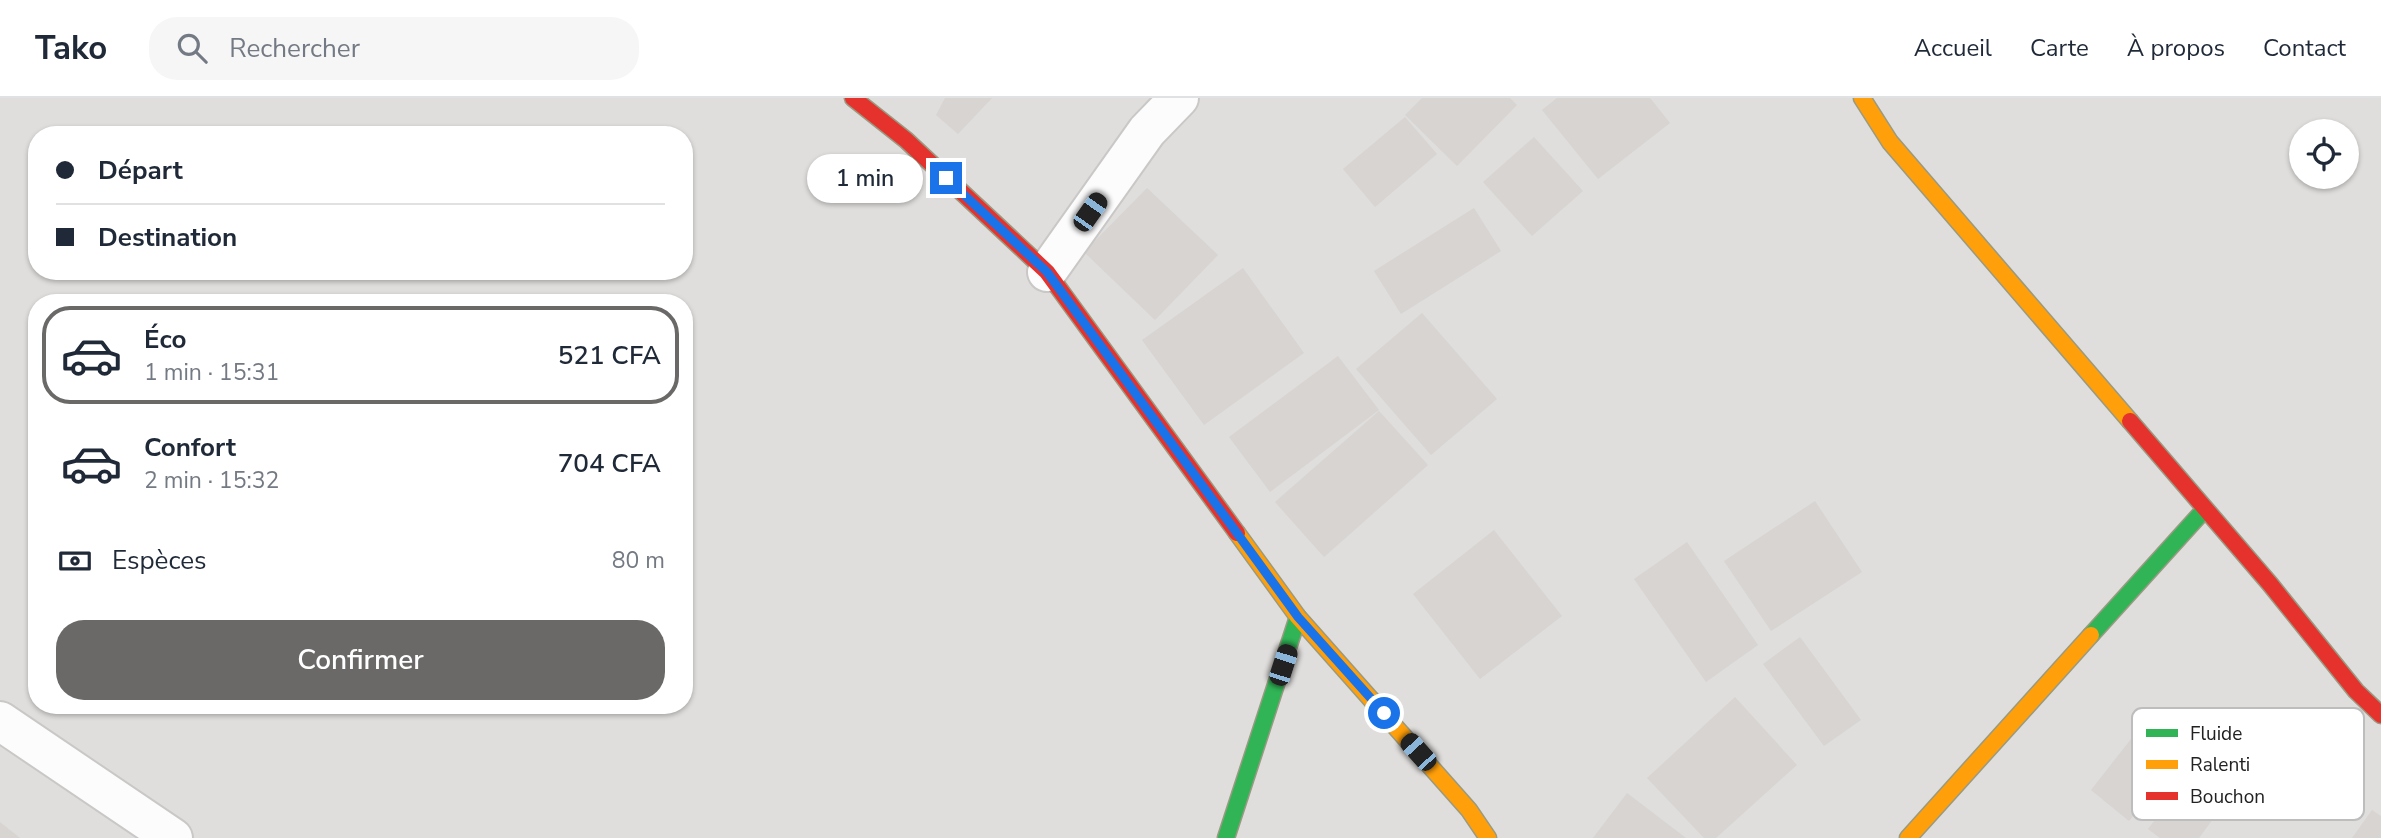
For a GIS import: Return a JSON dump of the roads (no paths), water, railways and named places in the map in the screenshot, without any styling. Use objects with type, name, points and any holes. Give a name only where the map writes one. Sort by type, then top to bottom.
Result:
[{"type":"street","points":[[853,98],[906,140],[1047,272],[1298,617],[1469,810],[1488,838]]},
{"type":"street","points":[[1047,272],[1147,131],[1179,98]]},
{"type":"street","points":[[1862,98],[1890,142],[2270,584],[2356,691],[2381,715]]},
{"type":"street","points":[[1908,838],[2205,509]]},
{"type":"street","points":[[1226,838],[1298,617]]},
{"type":"street","points":[[0,721],[173,838]]}]
